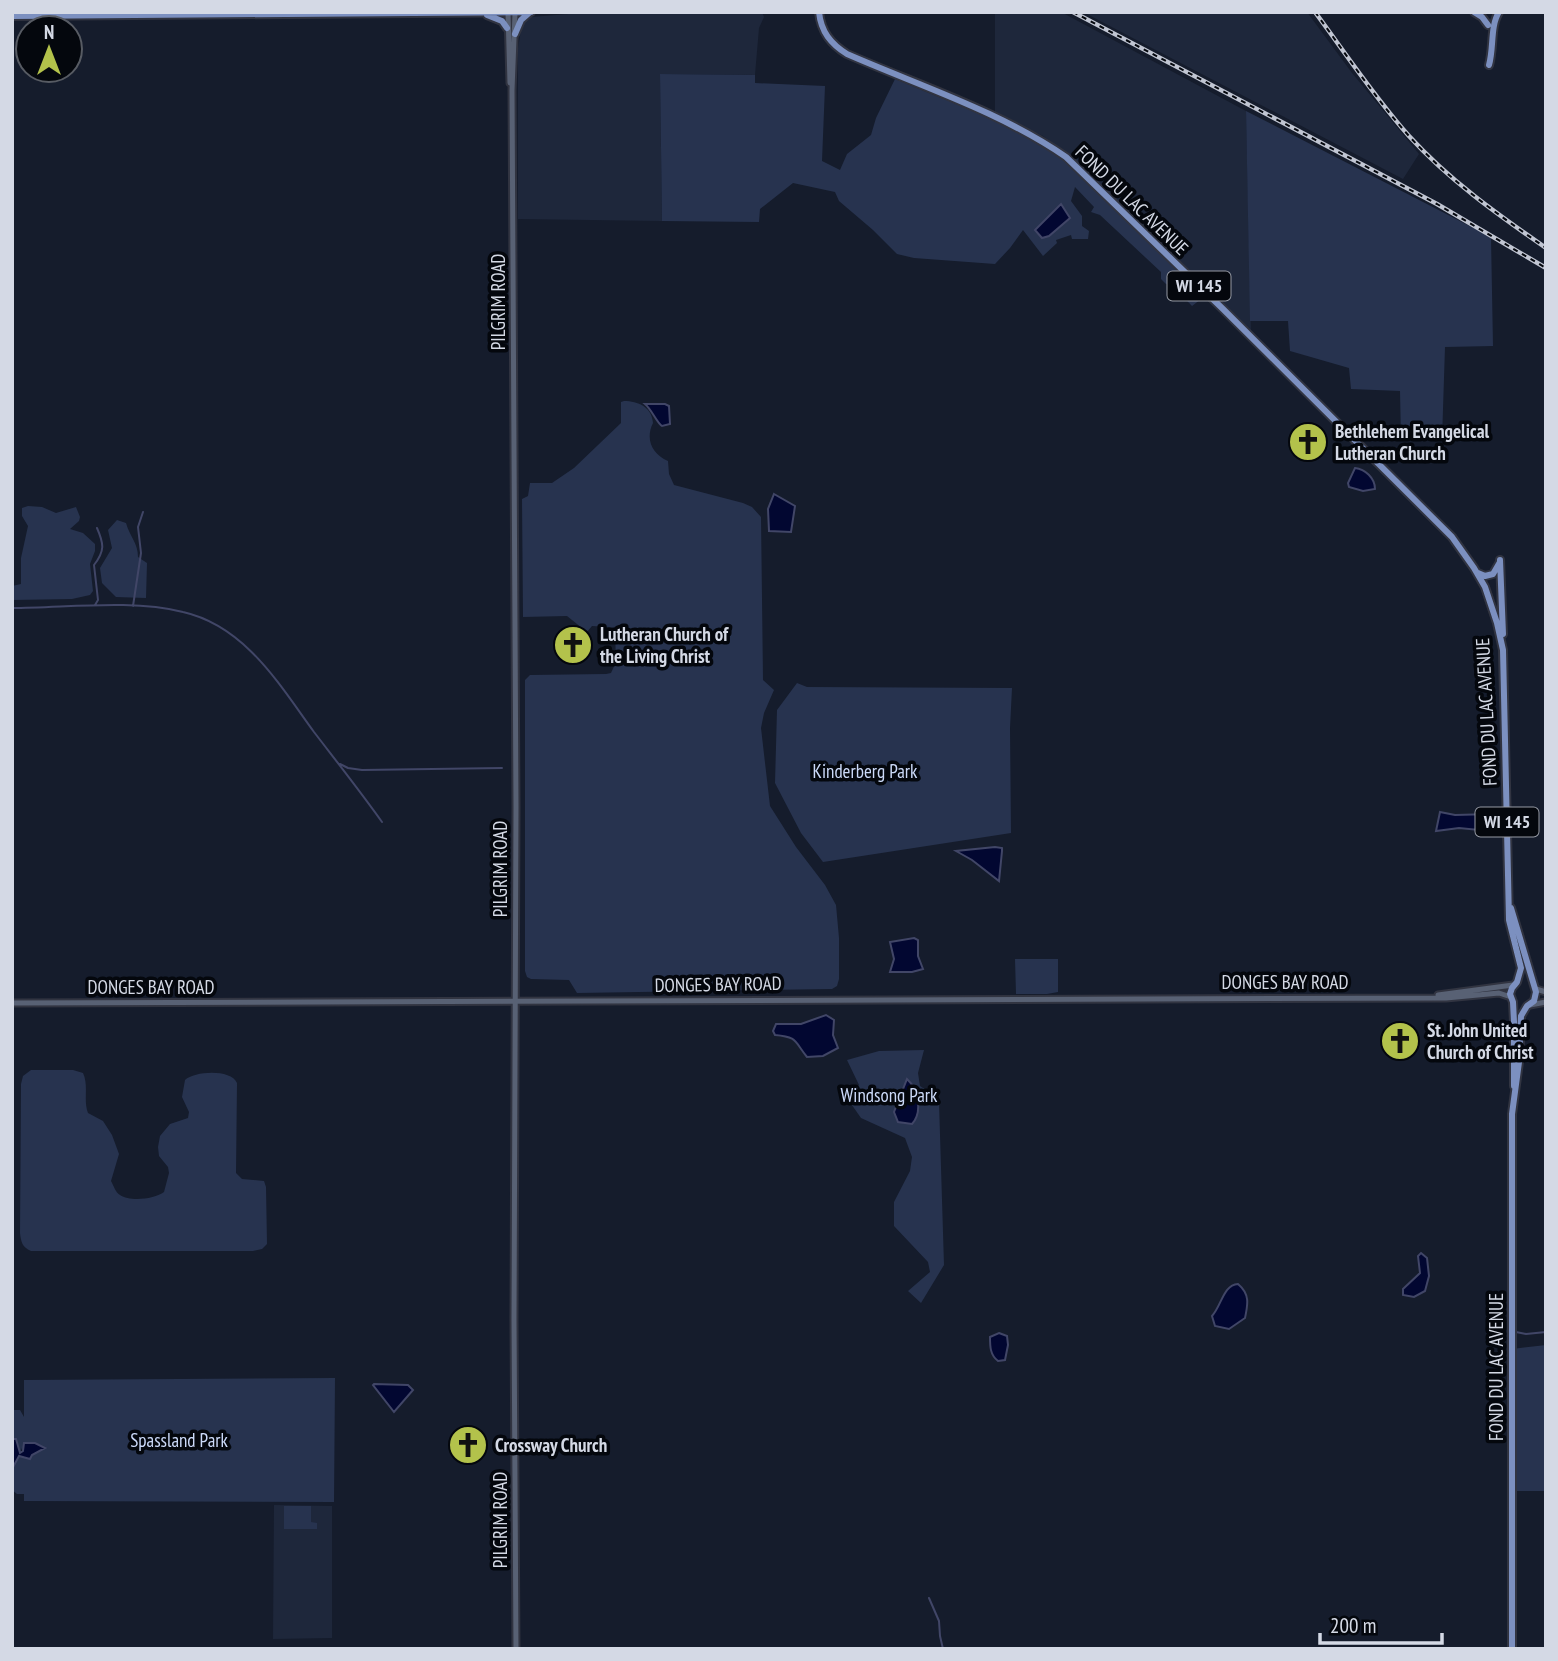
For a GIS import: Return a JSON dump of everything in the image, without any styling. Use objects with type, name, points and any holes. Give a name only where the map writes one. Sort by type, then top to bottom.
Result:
[{"type":"main road","points":[[26,14],[530,12]]},
{"type":"main road","points":[[515,34],[522,20],[530,12]]},
{"type":"main road","name":"FOND DU LAC AVENUE","points":[[819,12],[826,37],[846,54],[1011,124],[1066,157],[1232,317],[1452,537],[1478,573],[1489,599],[1503,650],[1509,920],[1521,968],[1515,984]]},
{"type":"main road","points":[[1474,12],[1488,25]]},
{"type":"main road","points":[[1489,65],[1493,51],[1494,23],[1499,12]]},
{"type":"main road","points":[[482,13],[500,20],[507,29]]},
{"type":"main road","points":[[1478,573],[1485,576],[1493,574],[1500,560],[1503,650]]},
{"type":"main road","name":"FOND DU LAC AVENUE","points":[[1508,896],[1535,988]]},
{"type":"main road","points":[[1515,984],[1528,981],[1535,988]]},
{"type":"main road","name":"WI 145","points":[[1512,999],[1515,984]]},
{"type":"main road","name":"WI 145","points":[[1529,1005],[1536,998],[1535,988]]},
{"type":"main road","points":[[1512,999],[1521,1006],[1529,1005]]},
{"type":"main road","name":"FOND DU LAC AVENUE","points":[[1512,999],[1512,1649]]},
{"type":"main road","name":"FOND DU LAC AVENUE","points":[[1514,1086],[1519,1062],[1521,1016],[1529,1005]]},
{"type":"street","name":"PILGRIM ROAD","points":[[508,13],[512,90]]},
{"type":"street","name":"PILGRIM ROAD","points":[[515,13],[512,90],[516,1649]]},
{"type":"street","name":"DONGES BAY ROAD","points":[[1424,997],[1515,984]]},
{"type":"street","points":[[1535,988],[1546,992]]},
{"type":"street","name":"DONGES BAY ROAD","points":[[12,1003],[1446,998],[1499,993],[1512,999]]},
{"type":"street","points":[[1529,1005],[1546,1002]]},
{"type":"shaded area","points":[[593,12],[762,12],[764,17],[759,28],[755,75],[660,74],[662,221],[518,219],[518,48],[522,24],[525,19],[531,17]]},
{"type":"shaded area","points":[[995,12],[1061,12],[1246,111],[1251,333],[1071,157],[1043,136],[995,114]]},
{"type":"shaded area","points":[[1083,12],[1307,12],[1352,73],[1419,154],[1403,179]]},
{"type":"shaded area","points":[[1061,204],[1070,218],[1049,236],[1042,238],[1035,230]]},
{"type":"shaded area","points":[[645,404],[669,406],[670,424],[662,426]]},
{"type":"shaded area","points":[[1355,468],[1369,475],[1375,489],[1363,491],[1349,487],[1348,483]]},
{"type":"shaded area","points":[[774,494],[795,506],[791,532],[769,531],[768,509]]},
{"type":"shaded area","points":[[1440,812],[1455,815],[1492,814],[1489,831],[1459,828],[1436,831]]},
{"type":"shaded area","points":[[1002,848],[999,881],[956,851]]},
{"type":"shaded area","points":[[914,938],[918,940],[918,956],[923,969],[890,972],[894,959],[890,942]]},
{"type":"shaded area","points":[[826,1015],[834,1020],[833,1035],[838,1048],[823,1056],[807,1057],[795,1041],[775,1035],[773,1031],[776,1024],[801,1024]]},
{"type":"shaded area","points":[[907,1079],[918,1101],[912,1124],[898,1122],[894,1112]]},
{"type":"shaded area","points":[[1421,1253],[1427,1258],[1429,1276],[1425,1291],[1414,1297],[1403,1295],[1403,1289],[1420,1273],[1418,1256]]},
{"type":"shaded area","points":[[1238,1284],[1245,1292],[1247,1300],[1245,1318],[1229,1329],[1215,1326],[1212,1316],[1229,1288]]},
{"type":"shaded area","points":[[999,1333],[1007,1336],[1008,1345],[1005,1360],[998,1361],[990,1347],[990,1337]]},
{"type":"shaded area","points":[[374,1384],[408,1385],[413,1390],[394,1412]]},
{"type":"shaded area","points":[[12,1439],[16,1439],[20,1453],[24,1443],[35,1443],[45,1448],[30,1459],[19,1456],[12,1469]]},
{"type":"shaded area","points":[[274,1505],[332,1506],[332,1638],[273,1639]]},
{"type":"green space","points":[[660,74],[755,75],[755,83],[825,86],[822,161],[840,170],[847,154],[871,135],[876,118],[895,79],[1008,127],[1071,164],[1205,296],[1192,306],[1170,283],[1166,284],[1161,279],[1161,272],[1100,215],[1091,212],[1094,207],[1075,187],[1071,201],[1082,216],[1082,226],[1089,231],[1088,239],[1072,239],[1071,235],[1056,240],[1057,243],[1043,256],[1023,230],[995,264],[914,258],[897,254],[839,201],[835,192],[793,183],[760,209],[759,222],[662,221]]},
{"type":"green space","points":[[1246,111],[1491,237],[1493,346],[1445,347],[1442,440],[1401,439],[1400,391],[1351,389],[1349,368],[1290,351],[1288,321],[1250,321]]},
{"type":"green space","points":[[621,402],[639,404],[650,413],[653,423],[650,440],[654,450],[668,461],[669,474],[674,485],[743,503],[752,507],[761,517],[763,680],[774,690],[761,728],[770,806],[836,905],[839,979],[837,986],[832,989],[577,993],[569,980],[527,977],[525,680],[530,675],[606,674],[611,673],[616,662],[615,630],[609,627],[592,626],[587,632],[567,616],[523,617],[522,499],[528,496],[530,483],[552,483],[574,468],[621,423]]},
{"type":"green space","points":[[42,507],[56,513],[76,507],[79,521],[70,529],[83,533],[95,544],[90,564],[93,591],[90,595],[72,599],[12,600],[12,586],[21,584],[21,558],[28,526],[22,516],[22,508]]},
{"type":"green space","points":[[117,520],[126,523],[138,557],[147,563],[146,598],[116,597],[102,583],[100,568],[112,548],[108,530]]},
{"type":"green space","name":"Kinderberg Park","points":[[797,683],[807,687],[1012,688],[1011,833],[823,862],[801,833],[775,783],[777,710]]},
{"type":"green space","points":[[1015,959],[1058,959],[1058,992],[1016,994]]},
{"type":"green space","name":"Windsong Park","points":[[924,1050],[918,1073],[920,1086],[939,1102],[944,1265],[921,1303],[908,1291],[930,1272],[928,1262],[894,1226],[894,1202],[910,1171],[912,1157],[905,1138],[861,1118],[847,1098],[859,1085],[847,1060],[879,1051]]},
{"type":"green space","points":[[31,1070],[73,1070],[83,1073],[88,1113],[103,1121],[119,1154],[111,1181],[120,1195],[136,1199],[164,1192],[169,1173],[168,1167],[159,1156],[160,1136],[170,1124],[188,1118],[189,1112],[182,1097],[185,1080],[212,1073],[233,1078],[237,1083],[236,1173],[242,1179],[264,1181],[267,1244],[262,1249],[253,1251],[31,1251],[26,1248],[20,1233],[21,1084],[23,1076]]},
{"type":"green space","points":[[1546,1345],[1546,1491],[1512,1491],[1512,1349]]},
{"type":"green space","name":"Spassland Park","points":[[335,1378],[334,1502],[24,1501],[24,1494],[17,1494],[12,1490],[12,1469],[18,1456],[24,1457],[16,1439],[12,1439],[12,1410],[20,1410],[24,1417],[24,1380]]},
{"type":"green space","points":[[284,1506],[311,1506],[311,1522],[317,1523],[317,1529],[284,1529]]},
{"type":"waterway","points":[[133,606],[141,553],[138,527],[143,512]]},
{"type":"waterway","points":[[95,605],[98,600],[94,565],[102,547],[97,528]]},
{"type":"waterway","points":[[12,608],[98,605],[163,608],[205,619],[225,630],[259,659],[274,677],[382,822]]},
{"type":"waterway","points":[[340,764],[362,770],[502,768]]},
{"type":"waterway","points":[[1516,1332],[1546,1332]]},
{"type":"waterway","points":[[929,1598],[939,1621],[943,1649]]},
{"type":"railway","points":[[1073,12],[1437,204],[1546,268]]},
{"type":"railway","points":[[1315,12],[1384,106],[1424,152],[1474,196],[1546,248]]},
{"type":"place","name":"Bethlehem Evangelical Lutheran Church","points":[[1308,442]]},
{"type":"place","name":"Lutheran Church of the Living Christ","points":[[573,645]]},
{"type":"place","name":"St. John United Church of Christ","points":[[1400,1041]]},
{"type":"place","name":"Crossway Church","points":[[468,1445]]}]
